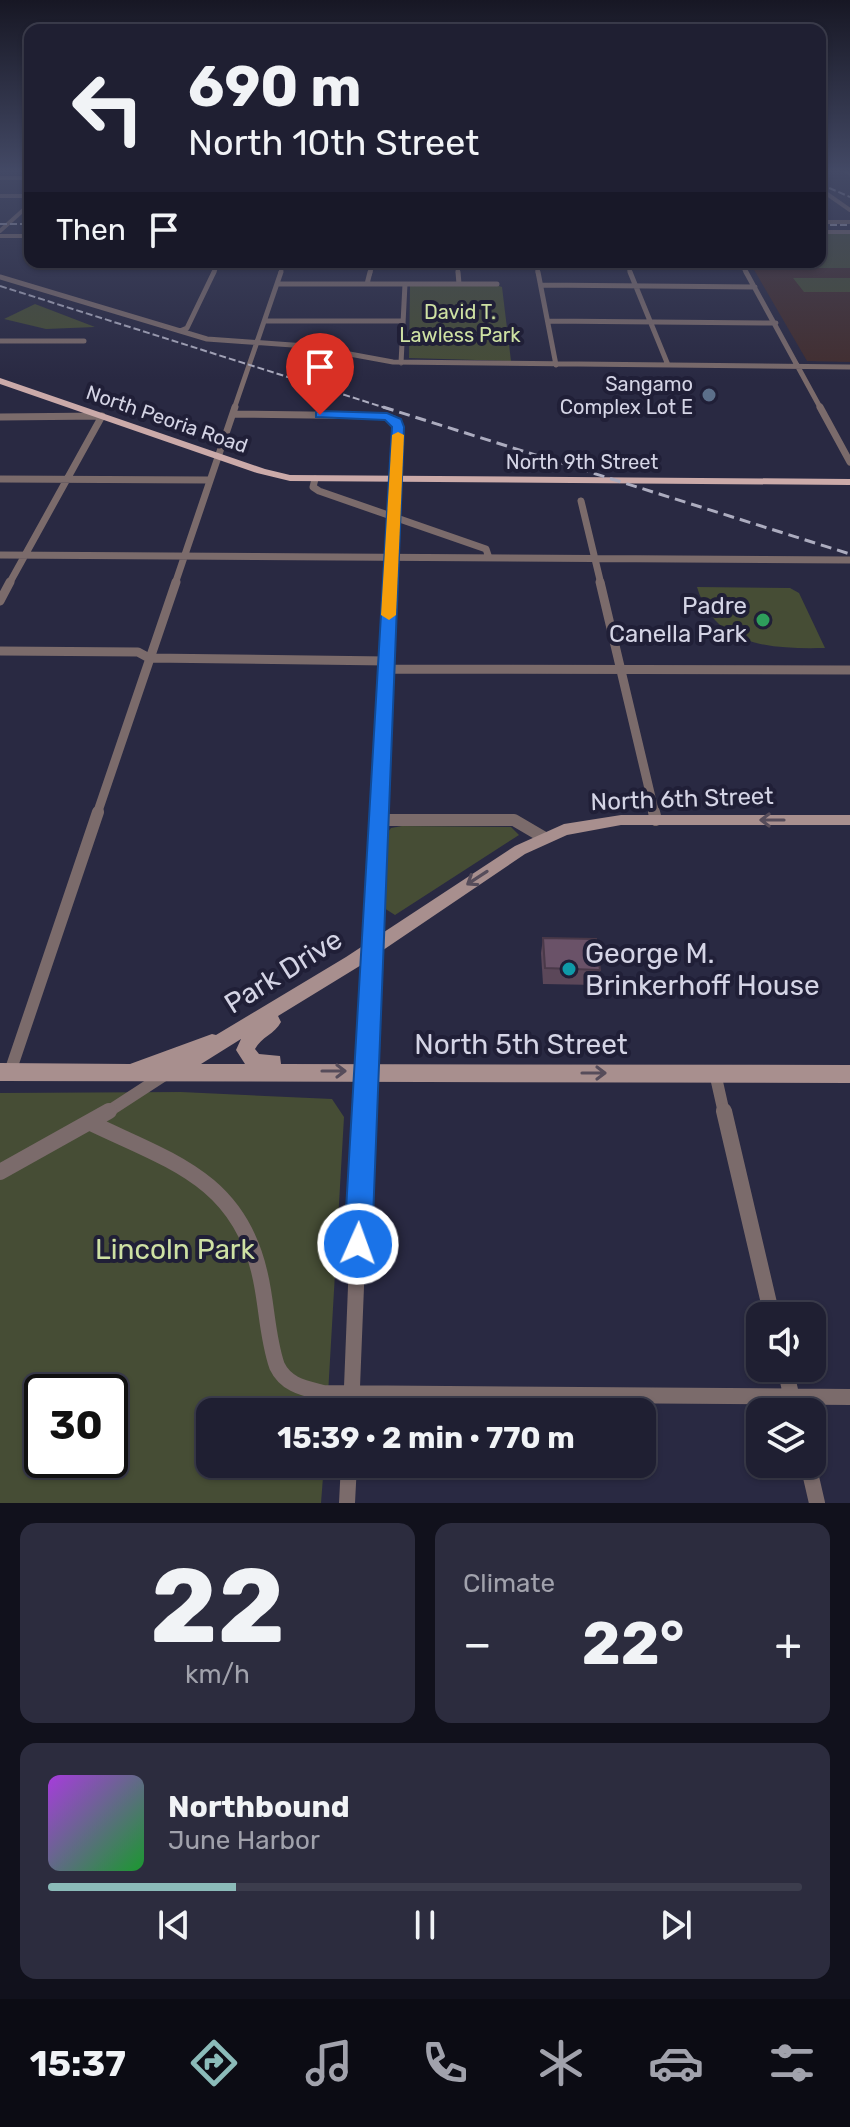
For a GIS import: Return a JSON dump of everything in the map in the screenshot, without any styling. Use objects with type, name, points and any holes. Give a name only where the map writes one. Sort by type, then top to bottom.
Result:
[{"type":"main road","name":"North Peoria Road","points":[[1,382],[273,474],[315,479]]},
{"type":"main road","name":"North 9th Street","points":[[315,479],[850,482]]},
{"type":"main road","name":"North 6th Street","points":[[543,837],[591,823],[850,820]]},
{"type":"main road","name":"Park Drive","points":[[172,1071],[308,990],[543,837]]},
{"type":"main road","points":[[294,1071],[282,1062],[254,1062],[248,1057],[246,1045],[253,1035],[294,1008],[308,990]]},
{"type":"main road","points":[[126,1072],[231,1036]]},
{"type":"main road","name":"North 5th Street","points":[[5,1072],[850,1074]]},
{"type":"street","points":[[180,331],[187,328],[216,268]]},
{"type":"street","points":[[5,1072],[282,268]]},
{"type":"street","points":[[367,284],[371,268]]},
{"type":"street","points":[[458,268],[459,284]]},
{"type":"street","points":[[537,268],[556,365]]},
{"type":"street","points":[[628,268],[668,365]]},
{"type":"street","points":[[744,268],[850,462]]},
{"type":"street","points":[[0,277],[213,340],[306,346],[401,363],[850,367]]},
{"type":"street","points":[[277,284],[497,284]]},
{"type":"street","points":[[401,363],[405,284]]},
{"type":"street","points":[[541,285],[755,287]]},
{"type":"street","points":[[265,321],[403,321]]},
{"type":"street","points":[[548,321],[776,323]]},
{"type":"street","points":[[0,341],[84,341]]},
{"type":"street","points":[[233,414],[372,416],[387,417],[397,422],[352,1398]]},
{"type":"street","points":[[0,417],[102,416]]},
{"type":"street","points":[[0,601],[102,416]]},
{"type":"street","points":[[0,479],[209,480]]},
{"type":"street","name":"North Peoria Road","points":[[315,479],[313,487],[319,491],[486,549],[489,558]]},
{"type":"street","points":[[581,501],[656,820]]},
{"type":"street","points":[[0,555],[849,561]]},
{"type":"street","points":[[0,651],[138,652],[149,658],[387,665],[622,670],[850,670]]},
{"type":"street","points":[[378,820],[514,820],[543,837]]},
{"type":"street","points":[[0,1172],[91,1123],[172,1071]]},
{"type":"street","points":[[715,1073],[769,1302]]},
{"type":"street","points":[[91,1123],[200,1176],[216,1188],[241,1221],[252,1243],[260,1271],[272,1350],[281,1372],[294,1385],[323,1393],[746,1403]]},
{"type":"street","points":[[826,1400],[850,1397]]},
{"type":"street","points":[[347,1503],[348,1478]]},
{"type":"street","points":[[811,1478],[817,1503]]},
{"type":"shaded area","points":[[753,268],[850,268],[850,362],[807,361]]},
{"type":"green space","points":[[826,240],[850,240],[850,268],[826,268]]},
{"type":"green space","points":[[793,278],[850,278],[850,292],[804,292]]},
{"type":"green space","name":"David T. Lawless Park","points":[[410,286],[502,287],[511,361],[409,358]]},
{"type":"green space","points":[[35,304],[95,327],[46,329],[4,319]]},
{"type":"green space","name":"Padre Canella Park","points":[[697,587],[790,588],[799,593],[825,648],[766,645],[731,633],[705,607]]},
{"type":"green space","points":[[511,827],[519,835],[395,915],[384,908],[387,833],[391,828]]},
{"type":"green space","name":"Lincoln Park","points":[[181,1092],[332,1099],[344,1117],[328,1398],[196,1398],[196,1478],[323,1478],[321,1503],[0,1503],[0,1093]]},
{"type":"building","points":[[543,938],[596,939],[600,970],[545,968]]},
{"type":"railway","points":[[0,286],[389,409]]},
{"type":"railway","points":[[383,407],[850,554]]},
{"type":"slow traffic","points":[[389,615],[398,435]]},
{"type":"place","name":"Sangamo Complex Lot E","points":[[709,395]]},
{"type":"place","name":"Padre Canella Park","points":[[763,620]]},
{"type":"place","name":"George M. Brinkerhoff House","points":[[569,969]]},
{"type":"route","points":[[320,415],[387,417],[394,419],[398,427],[358,1244]]}]
